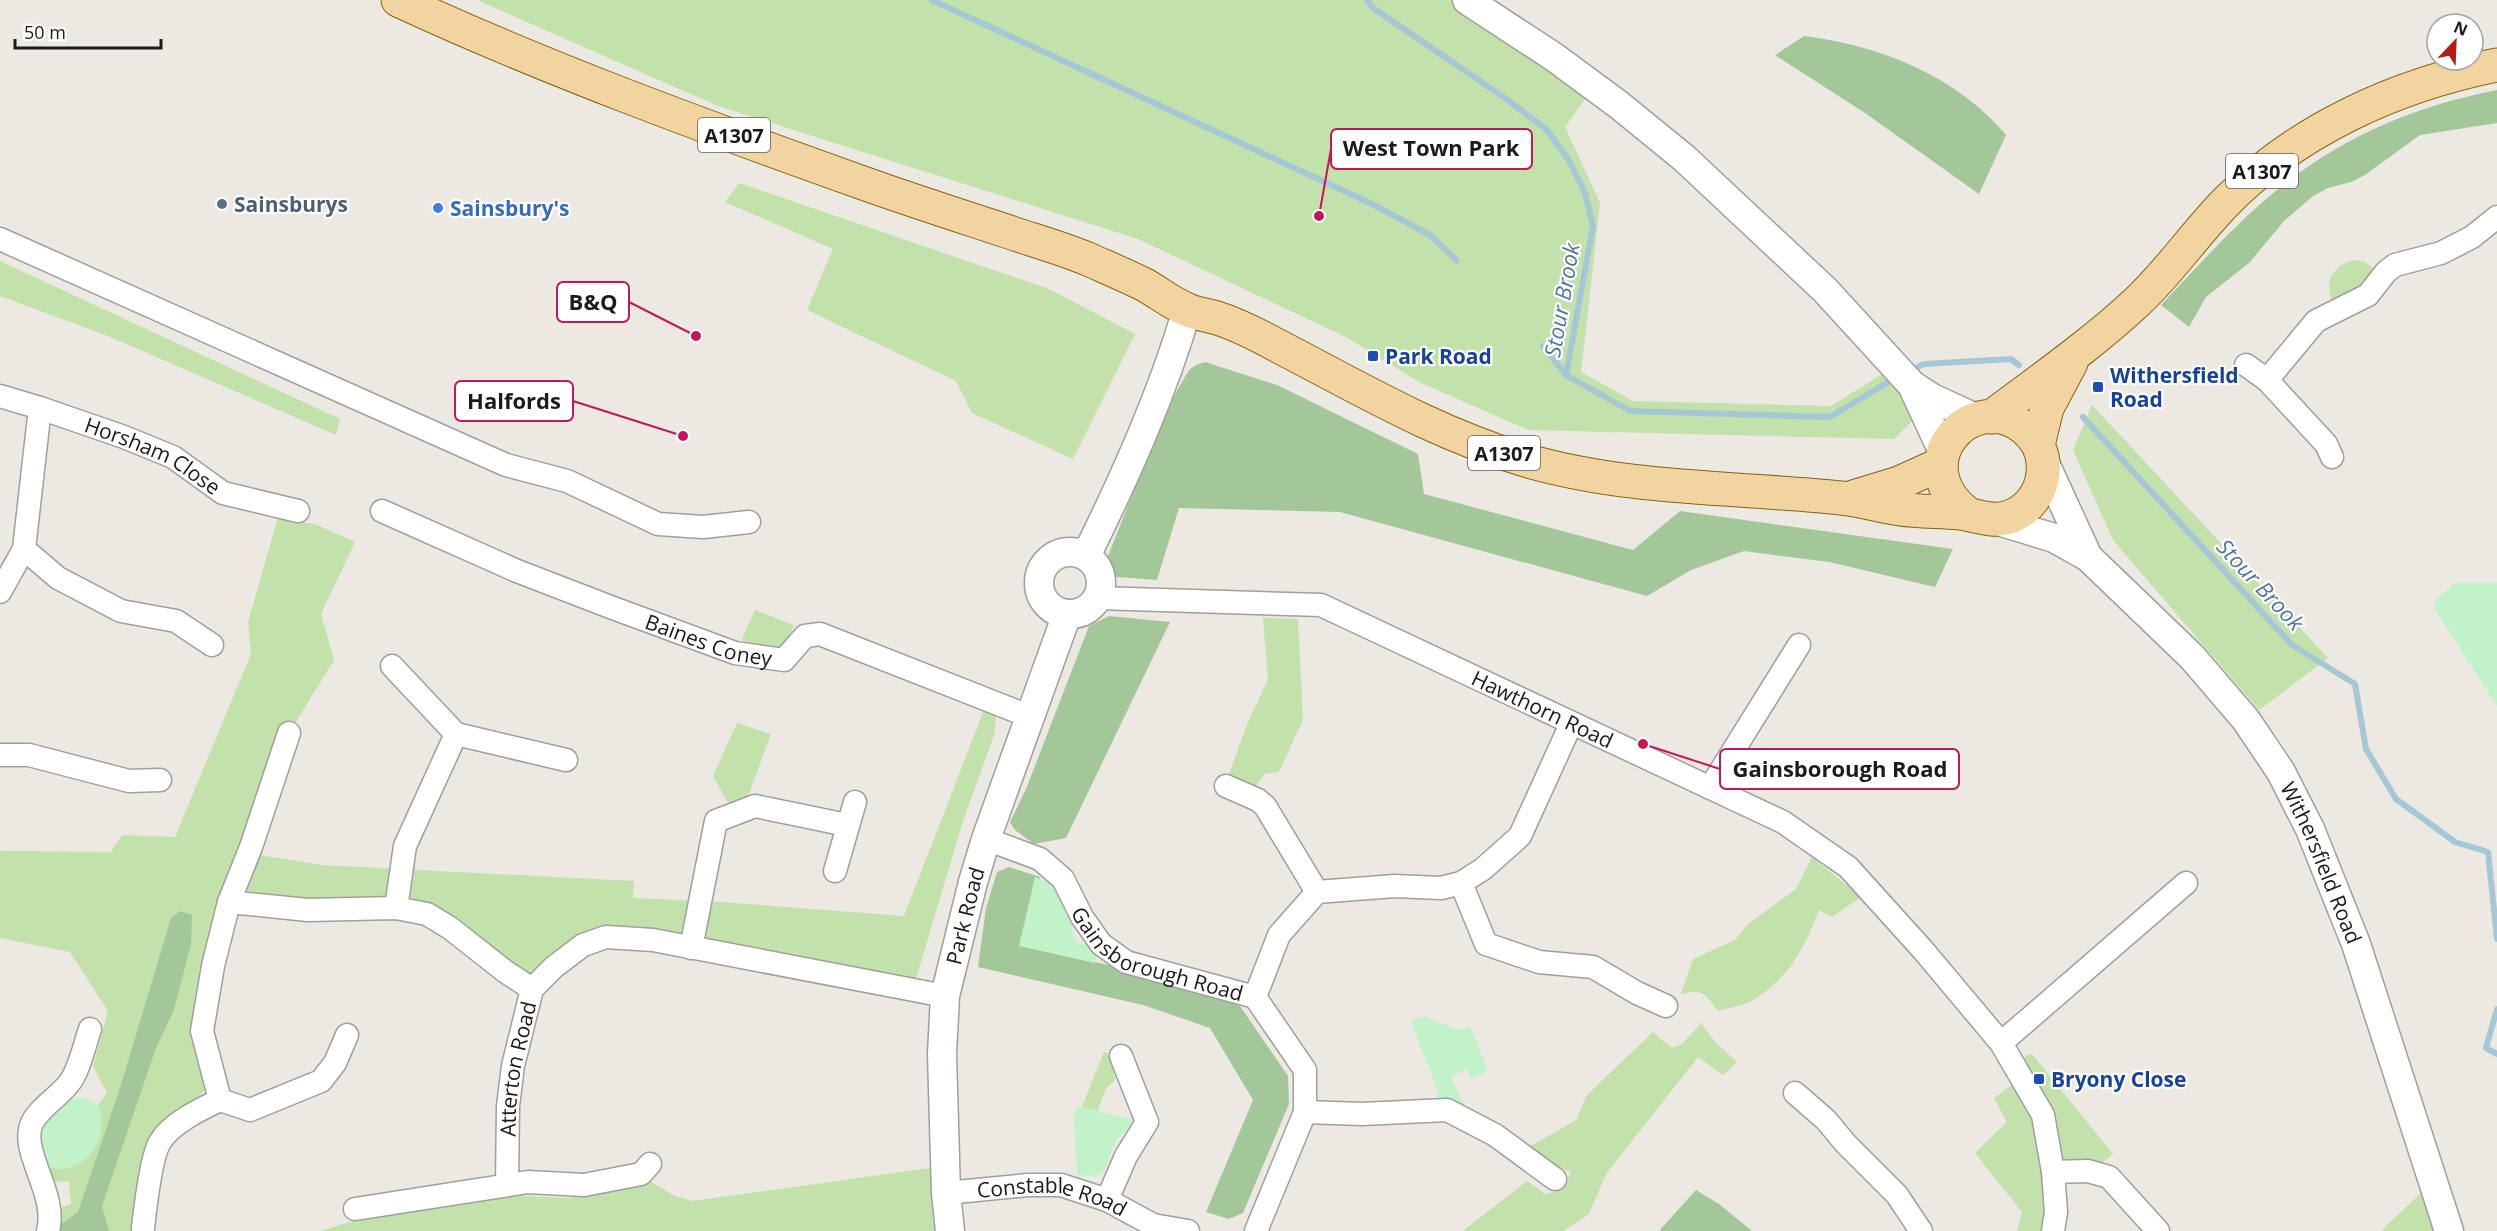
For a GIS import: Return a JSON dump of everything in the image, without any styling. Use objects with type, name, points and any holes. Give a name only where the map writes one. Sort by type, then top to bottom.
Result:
[{"type":"main road","name":"A1307","points":[[398,0],[477,37],[658,108],[866,184],[1086,258],[1144,285],[1187,310],[1237,325],[1391,407],[1438,429],[1527,461],[1625,481],[1848,498],[1901,509],[1981,517],[2016,514],[2033,501],[2042,481],[2041,452]]},
{"type":"main road","name":"A1307","points":[[2076,353],[2138,301],[2227,202],[2277,160],[2338,120],[2377,101],[2427,82],[2497,65]]},
{"type":"main road","points":[[1984,418],[2076,353]]},
{"type":"main road","points":[[2041,452],[2047,408],[2076,353]]},
{"type":"main road","name":"A1307","points":[[1848,498],[1899,483],[1942,458],[1951,437],[1963,426],[1984,418]]},
{"type":"main road","points":[[1984,418],[2005,418],[2019,424],[2030,434],[2041,452]]},
{"type":"main road","points":[[1942,458],[1941,478],[1946,492],[1955,504],[1981,517]]},
{"type":"street","points":[[1467,0],[1554,57],[1619,105],[1684,158],[1836,300],[1903,376],[1932,398],[1984,418]]},
{"type":"street","points":[[2267,380],[2316,321],[2368,295],[2386,272],[2395,265],[2441,253],[2472,237],[2497,217]]},
{"type":"street","points":[[0,239],[506,465],[567,481],[658,524],[703,527],[750,522]]},
{"type":"street","points":[[1086,556],[1122,484],[1178,343],[1187,310]]},
{"type":"street","points":[[2246,365],[2267,380],[2326,444],[2332,458]]},
{"type":"street","points":[[1903,376],[1942,458]]},
{"type":"street","name":"Horsham Close","points":[[0,396],[124,436],[173,457],[223,494],[298,512]]},
{"type":"street","points":[[0,592],[24,549],[40,408]]},
{"type":"street","name":"Withersfield Road","points":[[2041,452],[2088,557]]},
{"type":"street","name":"Baines Coney","points":[[382,511],[517,571],[735,653],[784,660],[805,636],[820,634],[1031,717]]},
{"type":"street","name":"Withersfield Road","points":[[1981,517],[2054,538],[2088,557],[2192,657],[2246,720],[2281,772],[2310,829],[2356,944],[2449,1231]]},
{"type":"street","points":[[24,549],[58,578],[121,611],[176,621],[212,645]]},
{"type":"street","points":[[1072,552],[1086,556],[1094,563],[1100,574],[1101,585],[1098,598],[1084,611],[1067,614],[1057,612],[1041,597],[1038,586],[1039,576],[1047,561],[1056,555],[1072,552]]},
{"type":"street","name":"Hawthorn Road","points":[[1098,598],[1322,605],[1783,822],[1848,867],[1923,950],[2001,1043],[2043,1116],[2053,1172],[2056,1212],[2053,1231]]},
{"type":"street","name":"Park Road","points":[[950,1231],[946,1193],[942,1054],[945,996],[986,839],[1067,614]]},
{"type":"street","points":[[1710,788],[1799,645]]},
{"type":"street","points":[[392,666],[456,734],[566,760]]},
{"type":"street","points":[[1226,786],[1258,800],[1265,806],[1317,892],[1394,886],[1441,888],[1461,883],[1483,869],[1520,836],[1571,724]]},
{"type":"street","points":[[220,1100],[202,1031],[213,966],[229,902],[251,848],[289,733]]},
{"type":"street","points":[[396,908],[405,846],[456,734]]},
{"type":"street","points":[[0,755],[29,755],[129,781],[160,780]]},
{"type":"street","points":[[835,871],[855,802]]},
{"type":"street","points":[[691,948],[716,821],[755,806],[847,825]]},
{"type":"street","name":"Gainsborough Road","points":[[986,839],[1040,859],[1063,879],[1082,917],[1101,944],[1126,962],[1255,998],[1279,935],[1317,892]]},
{"type":"street","points":[[1461,883],[1486,944],[1539,962],[1593,968],[1637,993],[1666,1006]]},
{"type":"street","points":[[2001,1043],[2186,883]]},
{"type":"street","points":[[229,902],[308,910],[396,908],[427,914],[450,928],[506,972],[532,989]]},
{"type":"street","name":"Atterton Road","points":[[507,1185],[508,1106],[513,1066],[532,989],[554,967],[583,945],[606,938],[653,940],[945,996]]},
{"type":"street","points":[[1255,998],[1305,1070],[1305,1113],[1256,1231]]},
{"type":"street","points":[[48,1231],[51,1222],[48,1195],[30,1150],[32,1123],[70,1082],[90,1029]]},
{"type":"street","points":[[143,1228],[148,1190],[159,1142],[186,1117],[220,1100],[250,1110],[321,1081],[335,1063],[347,1035]]},
{"type":"street","points":[[1107,1200],[1126,1156],[1146,1122],[1120,1056]]},
{"type":"street","points":[[1795,1093],[1826,1120],[1846,1144],[1897,1195],[1921,1231]]},
{"type":"street","points":[[1305,1113],[1362,1114],[1447,1110],[1495,1135],[1555,1179]]},
{"type":"street","points":[[355,1209],[528,1182],[584,1185],[641,1174],[650,1164]]},
{"type":"street","points":[[2053,1172],[2088,1172],[2109,1177],[2158,1231]]},
{"type":"street","name":"Constable Road","points":[[946,1193],[1028,1185],[1061,1185],[1107,1200],[1153,1228],[1188,1231]]},
{"type":"green space","points":[[477,0],[1451,0],[1587,96],[1565,127],[1600,203],[1581,372],[1633,401],[1831,406],[1887,371],[1915,418],[1894,439],[1528,430],[1419,382],[1346,337],[1138,239],[718,106]]},
{"type":"green space","points":[[1804,36],[1860,47],[1915,67],[1940,80],[1986,114],[2006,135],[1979,194],[1865,113],[1775,55]]},
{"type":"green space","points":[[2497,90],[2497,123],[2420,135],[2365,175],[2351,182],[2328,188],[2313,196],[2284,221],[2249,263],[2206,297],[2189,327],[2161,305],[2262,202],[2329,153],[2409,114]]},
{"type":"green space","points":[[739,183],[1049,289],[1135,334],[1073,459],[972,413],[956,381],[807,310],[833,249],[725,202]]},
{"type":"green space","points":[[2354,260],[2365,262],[2374,269],[2367,283],[2333,302],[2329,288],[2335,270]]},
{"type":"green space","points":[[0,261],[340,419],[336,435],[108,336],[0,296]]},
{"type":"green space","points":[[1205,362],[1277,385],[1418,454],[1424,494],[1633,550],[1680,511],[1953,549],[1935,587],[1829,562],[1744,551],[1691,570],[1647,596],[1340,512],[1179,508],[1157,580],[1105,576],[1103,569],[1165,411],[1189,370]]},
{"type":"green space","points":[[2092,405],[2328,658],[2259,710],[2113,540],[2073,450]]},
{"type":"green space","points":[[278,517],[317,525],[355,542],[321,614],[334,660],[289,733],[222,900],[199,970],[206,972],[207,1088],[150,1144],[134,1231],[54,1231],[59,1208],[71,1204],[69,1181],[50,1182],[49,1170],[107,1093],[93,1066],[108,1011],[70,952],[0,938],[0,851],[111,852],[122,835],[175,837],[251,654],[248,622]]},
{"type":"green space","points":[[2455,583],[2497,583],[2497,706],[2434,608],[2436,599]]},
{"type":"green space","points":[[755,610],[794,625],[782,652],[749,647],[742,639]]},
{"type":"green space","points":[[1109,616],[1170,622],[1066,838],[1034,844],[1015,830],[1010,822],[1026,789],[1089,626]]},
{"type":"green space","points":[[1263,618],[1298,619],[1303,720],[1279,772],[1265,774],[1253,790],[1228,776],[1248,722],[1268,679]]},
{"type":"green space","points":[[984,710],[996,716],[994,735],[963,821],[915,982],[654,930],[624,927],[599,930],[530,974],[518,972],[438,909],[410,897],[389,897],[357,903],[251,894],[245,886],[252,854],[322,865],[634,881],[633,898],[721,902],[904,916]]},
{"type":"green space","points":[[737,723],[771,734],[744,807],[732,810],[713,776]]},
{"type":"green space","points":[[1812,857],[1861,897],[1832,917],[1819,910],[1801,951],[1793,963],[1763,994],[1749,1002],[1718,1011],[1710,1000],[1699,992],[1681,994],[1693,959],[1735,940],[1748,924],[1796,889]]},
{"type":"green space","points":[[1009,867],[1040,877],[1026,940],[1030,947],[1130,970],[1240,1006],[1288,1076],[1289,1104],[1243,1213],[1229,1219],[1206,1212],[1253,1100],[1210,1028],[1143,1005],[978,967],[986,908],[997,872]]},
{"type":"green space","points":[[1035,877],[1053,885],[1067,899],[1072,911],[1072,929],[1075,940],[1090,947],[1097,955],[1095,963],[1019,946]]},
{"type":"green space","points":[[180,911],[192,915],[191,944],[174,1010],[156,1048],[102,1206],[109,1231],[58,1231],[61,1224],[78,1212],[121,1085],[171,918]]},
{"type":"green space","points":[[1424,1016],[1458,1030],[1470,1026],[1488,1071],[1471,1079],[1467,1069],[1451,1077],[1465,1106],[1459,1109],[1437,1098],[1438,1092],[1411,1021]]},
{"type":"green space","points":[[1701,1023],[1716,1043],[1737,1062],[1723,1075],[1698,1057],[1606,1174],[1589,1214],[1563,1231],[1463,1231],[1527,1181],[1545,1194],[1562,1188],[1571,1172],[1552,1165],[1531,1146],[1576,1120],[1587,1095],[1653,1032],[1672,1048],[1682,1044]]},
{"type":"green space","points":[[1104,1052],[1108,1053],[1116,1080],[1107,1087],[1097,1111],[1082,1107]]},
{"type":"green space","points":[[2032,1054],[2113,1154],[2100,1164],[2074,1163],[2062,1158],[2046,1109],[2025,1066],[2025,1056]]},
{"type":"green space","points":[[2013,1084],[2037,1120],[2046,1218],[2042,1231],[2017,1231],[2022,1212],[1975,1153],[2007,1122],[1994,1098]]},
{"type":"green space","points":[[80,1097],[94,1102],[100,1109],[99,1140],[93,1151],[80,1163],[72,1167],[57,1169],[50,1166],[42,1155],[39,1138],[41,1130],[51,1115],[65,1103]]},
{"type":"green space","points":[[1078,1106],[1134,1120],[1136,1124],[1117,1139],[1106,1168],[1097,1175],[1077,1175],[1074,1114]]},
{"type":"green space","points":[[930,1168],[936,1231],[320,1231],[353,1221],[501,1195],[570,1198],[645,1178],[673,1195],[693,1201]]},
{"type":"green space","points":[[1696,1190],[1719,1204],[1752,1231],[1659,1231]]},
{"type":"green space","points":[[2423,1191],[2435,1231],[2382,1231],[2387,1225]]},
{"type":"waterway","points":[[932,0],[1370,203],[1430,235],[1457,261]]},
{"type":"waterway","name":"Stour Brook","points":[[1367,0],[1373,8],[1505,98],[1547,130],[1568,159],[1585,193],[1593,226],[1566,375],[1630,411],[1830,417],[1895,378]]},
{"type":"waterway","points":[[1543,346],[1566,375]]},
{"type":"waterway","name":"Stour Brook","points":[[1909,371],[1924,364],[2011,359],[2019,365]]},
{"type":"waterway","name":"Stour Brook","points":[[2083,417],[2292,645],[2355,684],[2366,749],[2396,799],[2455,842],[2488,852],[2497,939]]},
{"type":"waterway","name":"Stour Brook","points":[[2497,1009],[2486,1048],[2497,1054]]},
{"type":"place","name":"Sainsburys","points":[[222,204]]},
{"type":"place","name":"Sainsbury's","points":[[438,208]]},
{"type":"place","name":"West Town Park","points":[[1319,216]]},
{"type":"place","name":"B&Q","points":[[696,336]]},
{"type":"place","name":"Park Road","points":[[1373,356]]},
{"type":"place","name":"Withersfield Road","points":[[2098,387]]},
{"type":"place","name":"Halfords","points":[[683,436]]},
{"type":"place","name":"Gainsborough Road","points":[[1643,744]]},
{"type":"place","name":"Bryony Close","points":[[2039,1079]]}]
